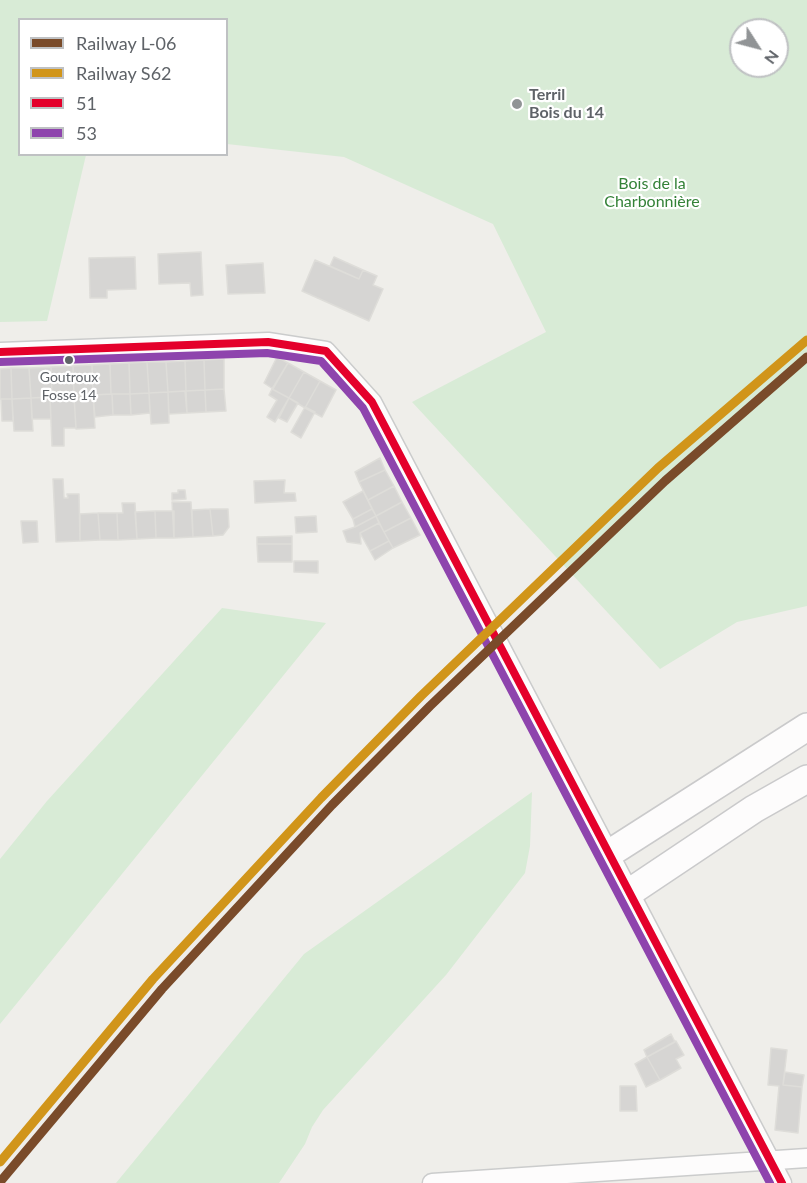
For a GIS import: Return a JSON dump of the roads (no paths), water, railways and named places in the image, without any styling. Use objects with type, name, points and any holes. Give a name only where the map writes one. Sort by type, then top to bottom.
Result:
[{"type":"main road","points":[[610,853],[807,727]]},
{"type":"main road","points":[[630,892],[754,809],[807,779]]},
{"type":"street","points":[[0,352],[268,342],[326,351],[372,402],[782,1183]]},
{"type":"street","points":[[432,1183],[807,1158]]},
{"type":"rail line","name":"S62","points":[[0,1162],[153,979],[321,798],[421,696],[658,468],[807,340]]},
{"type":"rail line","name":"L-06","points":[[0,1182],[162,989],[332,805],[430,706],[665,481],[807,357]]},
{"type":"place","name":"Terril Bois du 14","points":[[517,104]]},
{"type":"place","name":"Goutroux Fosse 14","points":[[69,360]]},
{"type":"park label","name":"Bois de la Charbonnière","points":[[652,193]]}]
